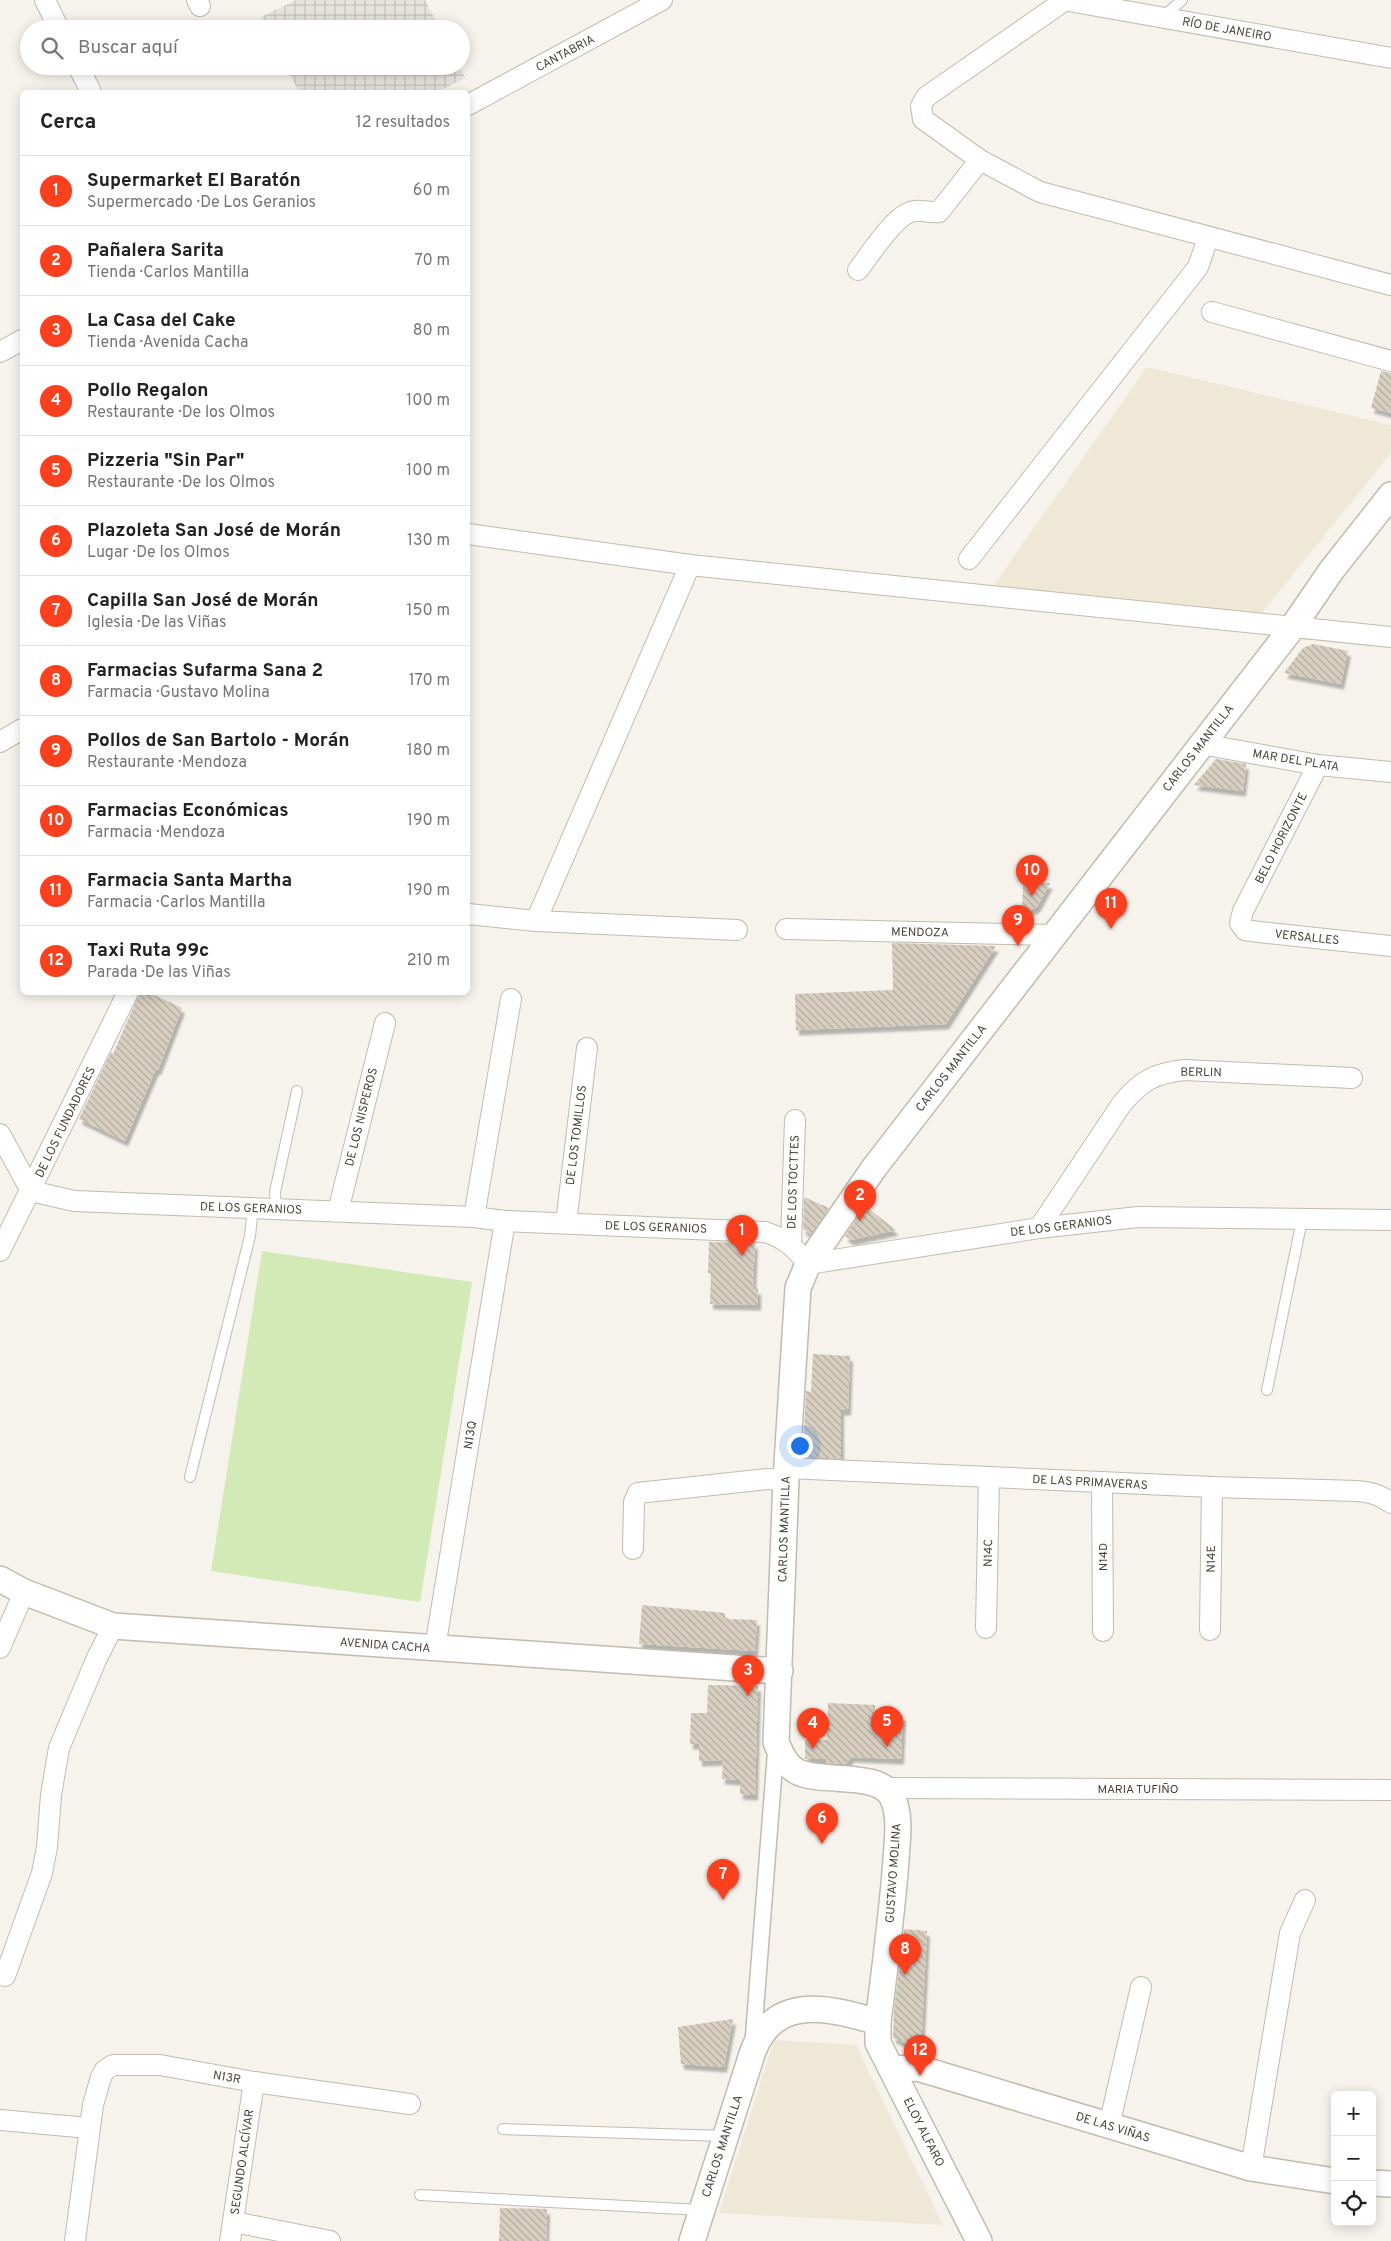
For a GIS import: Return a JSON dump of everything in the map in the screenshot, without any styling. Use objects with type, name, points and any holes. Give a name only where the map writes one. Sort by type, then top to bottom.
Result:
[{"type":"street","points":[[45,0],[55,20]]},
{"type":"street","name":"CANTABRIA","points":[[470,104],[662,0]]},
{"type":"street","points":[[1063,0],[926,97],[921,106],[923,119],[980,160],[1040,192],[1391,285]]},
{"type":"street","name":"RÍO DE JANEIRO","points":[[1063,0],[1391,58]]},
{"type":"street","points":[[82,75],[90,90]]},
{"type":"street","points":[[858,270],[896,221],[914,210],[939,212],[980,160]]},
{"type":"street","points":[[969,559],[1198,267],[1208,238]]},
{"type":"street","points":[[1212,312],[1391,361]]},
{"type":"street","points":[[0,352],[20,341]]},
{"type":"street","name":"CARLOS MANTILLA","points":[[776,1742],[786,1474],[796,1298],[808,1264],[874,1168],[1292,628],[1330,571],[1391,495]]},
{"type":"street","points":[[470,534],[690,565],[1391,638]]},
{"type":"street","points":[[536,920],[690,565]]},
{"type":"street","points":[[0,742],[20,730]]},
{"type":"street","name":"MAR DEL PLATA","points":[[1201,744],[1318,765],[1391,772]]},
{"type":"street","name":"BELO HORIZONTE","points":[[1243,910],[1318,765]]},
{"type":"street","name":"VERSALLES","points":[[1243,910],[1240,924],[1245,930],[1391,946]]},
{"type":"street","points":[[470,914],[536,920],[737,930]]},
{"type":"street","name":"MENDOZA","points":[[786,929],[1053,935]]},
{"type":"street","name":"DE LOS FUNDADORES","points":[[0,1251],[127,995]]},
{"type":"street","points":[[474,1218],[511,999]]},
{"type":"street","name":"DE LOS NISPEROS","points":[[338,1211],[385,1023]]},
{"type":"street","name":"DE LOS TOMILLOS","points":[[566,1223],[587,1048]]},
{"type":"street","name":"BERLIN","points":[[1039,1228],[1121,1105],[1133,1090],[1148,1079],[1166,1072],[1185,1070],[1352,1078]]},
{"type":"street","name":"DE LOS TOCTTES","points":[[791,1244],[795,1120]]},
{"type":"street","points":[[0,1134],[31,1191]]},
{"type":"street","name":"DE LOS GERANIOS","points":[[31,1191],[74,1201],[276,1208],[505,1221],[765,1232],[780,1236],[791,1244],[808,1264],[1039,1228],[1138,1217],[1391,1220]]},
{"type":"street","name":"N13Q","points":[[435,1648],[505,1221]]},
{"type":"street","name":"DE LAS PRIMAVERAS","points":[[633,1549],[634,1502],[638,1493],[766,1479],[786,1474],[990,1477],[1212,1487],[1358,1491],[1371,1492],[1391,1503]]},
{"type":"street","name":"N14C","points":[[986,1628],[990,1477]]},
{"type":"street","name":"N14D","points":[[1102,1482],[1103,1631]]},
{"type":"street","name":"N14E","points":[[1210,1630],[1212,1487]]},
{"type":"street","name":"AVENIDA CACHA","points":[[0,1579],[24,1592],[113,1626],[780,1671]]},
{"type":"street","points":[[0,1648],[24,1592]]},
{"type":"street","points":[[5,1976],[42,1873],[47,1847],[51,1795],[59,1748],[96,1660],[113,1626]]},
{"type":"street","points":[[776,1742],[782,1757],[798,1772],[866,1782],[884,1788]]},
{"type":"street","points":[[753,2051],[776,1742]]},
{"type":"street","name":"MARIA TUFIÑO","points":[[884,1788],[1391,1790]]},
{"type":"street","name":"GUSTAVO MOLINA","points":[[878,2022],[893,1899],[897,1842],[895,1805],[893,1798],[884,1788]]},
{"type":"street","points":[[1251,2168],[1290,1933],[1305,1900]]},
{"type":"street","points":[[1109,2126],[1141,1987]]},
{"type":"street","points":[[753,2051],[758,2038],[765,2028],[774,2019],[794,2010],[826,2011],[878,2022]]},
{"type":"street","name":"ELOY ALFARO","points":[[878,2022],[878,2043],[979,2241]]},
{"type":"street","name":"CARLOS MANTILLA","points":[[692,2241],[753,2051]]},
{"type":"street","name":"N13R","points":[[75,2241],[89,2128],[100,2077],[105,2070],[113,2065],[160,2065],[254,2082],[410,2104]]},
{"type":"street","name":"DE LAS VIÑAS","points":[[892,2068],[918,2068],[1251,2168],[1331,2180]]},
{"type":"street","name":"SEGUNDO ALCÍVAR","points":[[232,2231],[254,2082]]},
{"type":"street","points":[[0,2120],[89,2128]]},
{"type":"street","points":[[1376,2183],[1391,2184]]},
{"type":"street","points":[[232,2231],[330,2241]]},
{"type":"lane","points":[[1163,18],[1182,0]]},
{"type":"lane","points":[[276,1208],[275,1192],[297,1091]]},
{"type":"lane","points":[[190,1477],[250,1236],[253,1207]]},
{"type":"lane","points":[[1267,1390],[1302,1220]]},
{"type":"lane","points":[[503,2129],[726,2136]]},
{"type":"lane","points":[[420,2195],[702,2210]]},
{"type":"shaded area","points":[[296,0],[425,0],[435,20],[262,20],[261,17]]},
{"type":"shaded area","points":[[290,75],[464,75],[465,78],[441,90],[298,90]]},
{"type":"shaded area","points":[[1147,367],[1391,425],[1391,453],[1258,618],[993,586]]},
{"type":"shaded area","points":[[774,2040],[856,2045],[943,2225],[719,2213]]},
{"type":"green space","points":[[262,1251],[472,1282],[420,1602],[211,1571]]},
{"type":"building","points":[[1381,371],[1391,373],[1391,413],[1371,408]]},
{"type":"building","points":[[1313,644],[1348,651],[1341,684],[1284,673],[1303,648]]},
{"type":"building","points":[[1216,759],[1246,764],[1243,791],[1194,785]]},
{"type":"building","points":[[1023,883],[1050,883],[1037,907],[1022,914]]},
{"type":"building","points":[[892,943],[996,946],[946,1024],[796,1030],[795,994],[893,990]]},
{"type":"building","points":[[139,995],[154,995],[182,1008],[158,1070],[156,1069],[125,1141],[79,1119],[111,1052],[113,1054]]},
{"type":"building","points":[[804,1197],[829,1208],[811,1234],[803,1229]]},
{"type":"building","points":[[865,1206],[896,1230],[851,1240],[845,1236]]},
{"type":"building","points":[[709,1242],[755,1243],[753,1289],[758,1289],[758,1305],[710,1304]]},
{"type":"building","points":[[813,1354],[850,1356],[848,1410],[841,1410],[841,1459],[814,1457],[803,1450],[806,1391],[811,1392]]},
{"type":"building","points":[[642,1605],[725,1613],[725,1619],[757,1620],[755,1651],[639,1644]]},
{"type":"building","points":[[708,1685],[758,1686],[755,1795],[740,1794],[740,1780],[722,1779],[723,1760],[699,1761],[699,1744],[690,1744],[691,1713],[707,1713]]},
{"type":"building","points":[[828,1703],[875,1705],[875,1713],[903,1715],[901,1759],[851,1757],[846,1764],[826,1763],[826,1759],[805,1759],[805,1740],[827,1740]]},
{"type":"building","points":[[904,1929],[927,1931],[921,2050],[893,2038],[894,2010]]},
{"type":"building","points":[[733,2019],[724,2067],[681,2064],[678,2027]]},
{"type":"building","points":[[500,2208],[547,2209],[546,2241],[499,2241]]},
{"type":"place","name":"Farmacias Económicas","points":[[1032,896]]},
{"type":"place","name":"Farmacia Santa Martha","points":[[1111,929]]},
{"type":"place","name":"Pollos de San Bartolo - Morán","points":[[1018,946]]},
{"type":"place","name":"Pañalera Sarita","points":[[860,1221]]},
{"type":"place","name":"Supermarket El Baratón","points":[[742,1256]]},
{"type":"place","name":"La Casa del Cake","points":[[748,1696]]},
{"type":"place","name":"Pizzeria \"Sin Par\"","points":[[887,1747]]},
{"type":"place","name":"Pollo Regalon","points":[[813,1749]]},
{"type":"place","name":"Plazoleta San José de Morán","points":[[822,1844]]},
{"type":"place","name":"Capilla San José de Morán","points":[[723,1900]]},
{"type":"place","name":"Farmacias Sufarma Sana 2","points":[[905,1975]]},
{"type":"place","name":"Taxi Ruta 99c","points":[[920,2076]]}]
